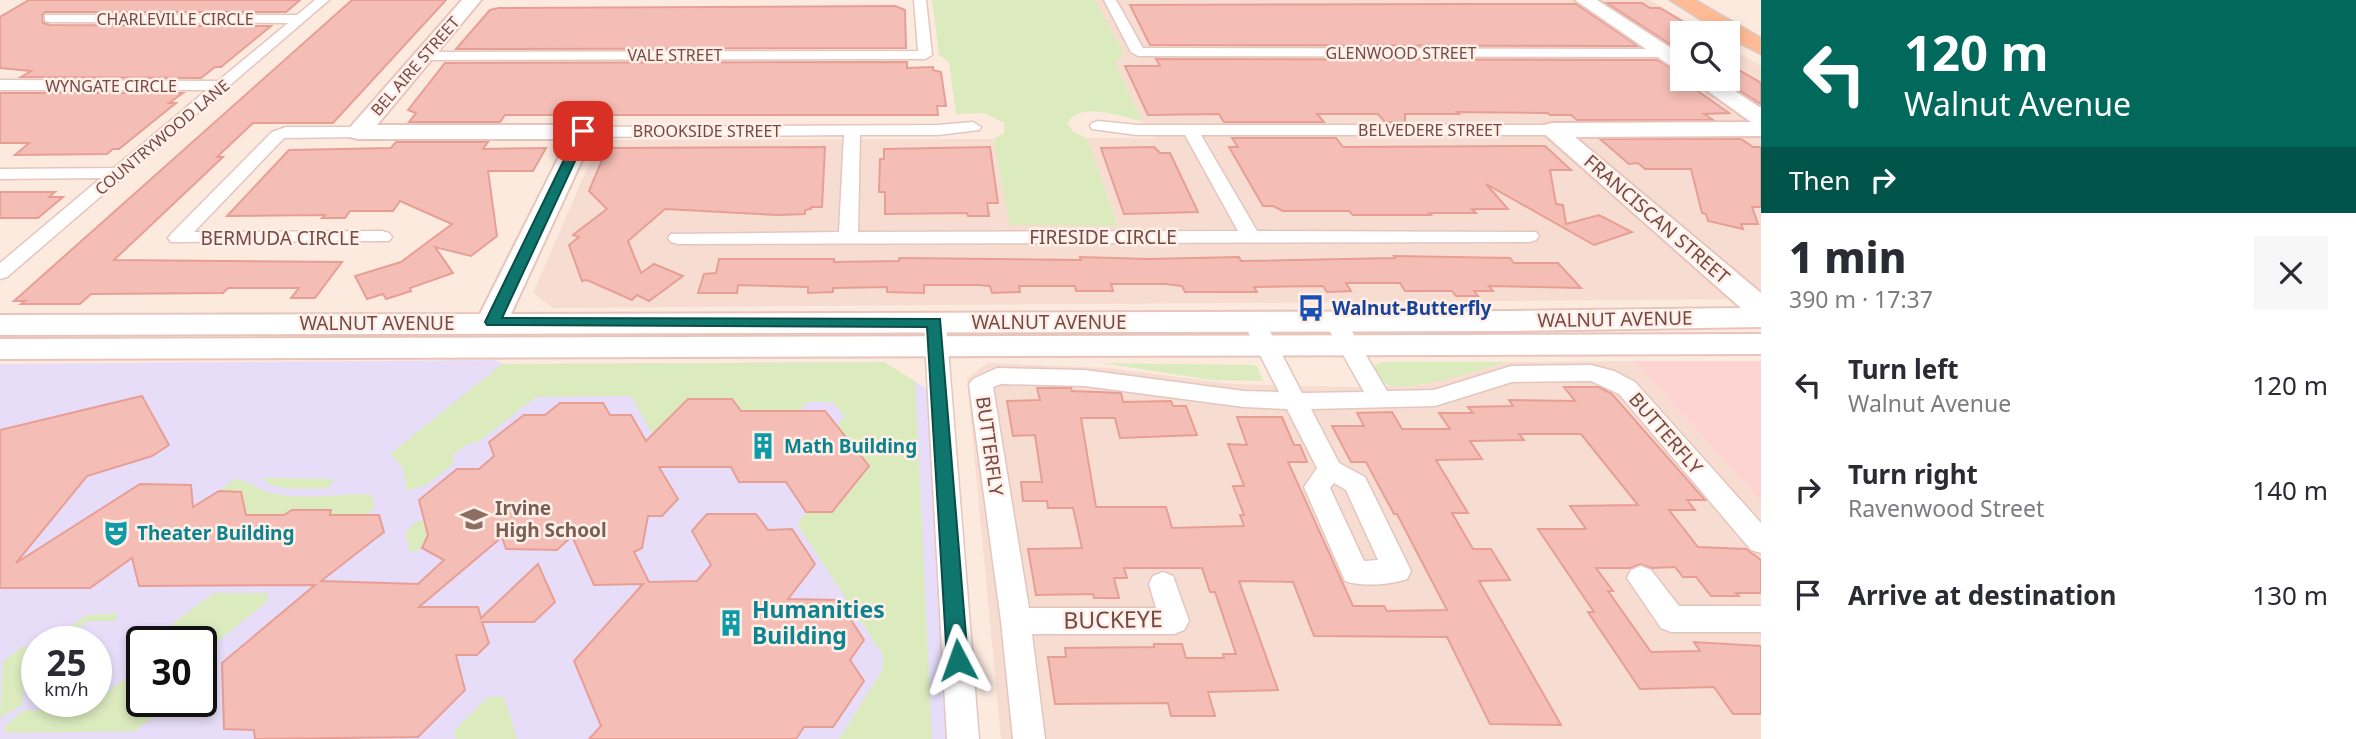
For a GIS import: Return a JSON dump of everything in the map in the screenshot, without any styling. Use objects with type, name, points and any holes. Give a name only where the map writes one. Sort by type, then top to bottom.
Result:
[{"type":"main road","name":"BEL AIRE STREET","points":[[358,132],[472,0]]},
{"type":"main road","points":[[1584,0],[1670,57]]},
{"type":"main road","points":[[1680,0],[1761,47]]},
{"type":"main road","points":[[1707,0],[1761,31]]},
{"type":"main road","points":[[1720,91],[1761,118]]},
{"type":"main road","name":"BELVEDERE STREET","points":[[1552,130],[1761,129]]},
{"type":"main road","name":"FRANCISCAN STREET","points":[[1552,130],[1761,309]]},
{"type":"main road","points":[[492,322],[583,131]]},
{"type":"main road","name":"BROOKSIDE STREET","points":[[358,132],[583,131]]},
{"type":"main road","name":"WALNUT AVENUE","points":[[0,349],[935,335],[1342,333],[1761,317]]},
{"type":"main road","name":"WALNUT AVENUE","points":[[0,325],[492,322],[935,335]]},
{"type":"main road","name":"WALNUT AVENUE","points":[[1342,333],[1761,344]]},
{"type":"street","name":"COUNTRYWOOD LANE","points":[[0,273],[323,0]]},
{"type":"street","points":[[920,0],[925,55]]},
{"type":"street","name":"GLENWOOD STREET","points":[[1110,0],[1138,52],[1664,53]]},
{"type":"street","name":"CHARLEVILLE CIRCLE","points":[[50,18],[301,19]]},
{"type":"street","name":"VALE STREET","points":[[424,56],[925,55]]},
{"type":"street","name":"WYNGATE CIRCLE","points":[[0,85],[221,86]]},
{"type":"street","name":"BELVEDERE STREET","points":[[1098,126],[1137,130],[1552,130]]},
{"type":"street","name":"BROOKSIDE STREET","points":[[583,131],[852,131],[973,127]]},
{"type":"street","points":[[1191,130],[1250,236]]},
{"type":"street","points":[[848,237],[852,131]]},
{"type":"street","name":"BROOKSIDE STREET","points":[[178,238],[273,139],[286,132],[358,132]]},
{"type":"street","points":[[0,174],[118,173]]},
{"type":"street","name":"FIRESIDE CIRCLE","points":[[678,238],[1528,236]]},
{"type":"street","name":"BERMUDA CIRCLE","points":[[178,238],[383,237]]},
{"type":"street","points":[[1342,333],[1380,399]]},
{"type":"street","points":[[1260,334],[1330,469]]},
{"type":"street","points":[[935,335],[963,739]]},
{"type":"street","name":"BUTTERFLY","points":[[1029,739],[1016,621],[981,384],[997,376],[1085,378],[1244,400],[1295,401],[1435,398],[1511,374],[1591,373],[1606,376],[1627,388],[1761,542]]},
{"type":"street","points":[[1641,578],[1671,619],[1761,619]]},
{"type":"street","name":"BUCKEYE","points":[[1016,621],[1174,621],[1163,584]]},
{"type":"shaded area","points":[[1095,0],[1650,0],[1686,21],[1670,21],[1670,91],[1740,91],[1740,54],[1761,66],[1761,299],[553,308],[533,293],[596,148],[611,140],[993,139],[1010,225],[1118,225],[1087,138],[1155,138],[1142,121],[1115,64],[1124,53]]},
{"type":"shaded area","name":"Irvine High School","points":[[494,360],[503,364],[884,362],[940,397],[963,739],[0,739],[0,364]]},
{"type":"shaded area","points":[[1634,361],[1761,501],[1761,739],[1001,739],[967,379],[987,363],[1108,368],[1233,384],[1357,387],[1422,385],[1509,362]]},
{"type":"shaded area","points":[[1634,361],[1761,361],[1761,501],[1652,381]]},
{"type":"green space","points":[[932,0],[1095,0],[1124,53],[1115,64],[1142,121],[1092,111],[1082,112],[1067,123],[1073,132],[1087,138],[1118,226],[1010,225],[993,139],[1004,133],[1004,123],[985,113],[956,114],[949,62],[939,55]]},
{"type":"green space","points":[[884,362],[915,381],[932,739],[839,739],[883,669],[883,655],[797,524],[806,512],[832,512],[869,466],[837,426],[845,417],[833,402],[808,402],[800,411],[741,411],[732,399],[688,399],[653,435],[631,396],[536,397],[478,442],[469,443],[452,456],[454,463],[426,485],[407,491],[403,468],[390,454],[502,364]]},
{"type":"green space","points":[[1382,362],[1509,362],[1443,380],[1391,386],[1381,381],[1374,365]]},
{"type":"green space","points":[[1102,363],[1251,365],[1257,366],[1263,381],[1211,380]]},
{"type":"green space","points":[[235,479],[265,492],[282,495],[368,494],[373,497],[375,508],[365,515],[330,515],[330,510],[292,510],[284,515],[235,515],[219,491]]},
{"type":"green space","points":[[262,479],[334,480],[328,488],[294,489],[269,483]]},
{"type":"green space","points":[[418,521],[438,521],[422,548],[410,553],[405,532]]},
{"type":"green space","points":[[214,593],[268,593],[267,602],[217,642],[217,626],[173,626],[173,623]]},
{"type":"green space","points":[[119,613],[115,621],[88,621],[81,626],[71,626],[87,615]]},
{"type":"green space","points":[[21,648],[21,706],[0,718],[3,661]]},
{"type":"green space","points":[[126,678],[126,717],[153,717],[135,731],[5,733],[5,726],[21,713],[21,717],[112,717],[112,688]]},
{"type":"green space","points":[[488,697],[504,697],[517,739],[456,739],[454,731]]},
{"type":"building","points":[[29,0],[300,0],[286,12],[45,12],[42,15],[43,23],[50,25],[271,26],[221,67],[215,67],[201,78],[21,77],[31,71],[0,68],[0,17]]},
{"type":"building","points":[[352,0],[446,0],[333,123],[253,123],[217,157],[223,157],[114,260],[342,262],[315,298],[291,298],[299,288],[228,288],[223,293],[91,294],[80,304],[21,304],[25,301],[14,301]]},
{"type":"building","points":[[1607,3],[1642,3],[1650,8],[1660,8],[1682,21],[1670,21],[1670,44]]},
{"type":"building","points":[[1576,4],[1638,46],[1150,45],[1130,5]]},
{"type":"building","points":[[895,6],[905,10],[906,48],[456,49],[490,10],[499,8]]},
{"type":"building","points":[[1156,59],[1657,60],[1670,67],[1670,91],[1698,91],[1729,113],[1704,114],[1713,120],[1577,120],[1571,115],[1548,113],[1457,112],[1459,114],[1405,114],[1405,122],[1385,122],[1378,114],[1317,114],[1324,122],[1224,122],[1219,114],[1148,115],[1125,66],[1160,66]]},
{"type":"building","points":[[907,62],[907,68],[933,67],[933,70],[941,72],[946,106],[937,106],[938,115],[505,115],[500,122],[409,122],[416,113],[408,110],[445,63]]},
{"type":"building","points":[[1740,71],[1761,83],[1761,104],[1740,91]]},
{"type":"building","points":[[0,93],[183,93],[169,103],[176,103],[119,149],[113,149],[107,154],[15,155],[29,143],[0,143]]},
{"type":"building","points":[[1232,138],[1336,138],[1343,147],[1545,146],[1571,170],[1550,170],[1556,204],[1563,205],[1566,224],[1599,215],[1632,232],[1594,245],[1486,184],[1508,209],[1472,209],[1476,213],[1429,213],[1431,215],[1353,215],[1349,211],[1283,211],[1273,206],[1263,206],[1229,147],[1238,147]]},
{"type":"building","points":[[1600,139],[1741,139],[1753,147],[1761,147],[1761,207],[1752,207],[1758,224],[1741,224],[1743,229],[1708,221],[1706,214],[1702,213],[1691,169],[1645,169],[1638,163],[1629,164]]},
{"type":"building","points":[[396,142],[488,142],[483,149],[546,148],[533,171],[488,171],[497,236],[471,256],[435,247],[453,273],[386,299],[383,294],[367,299],[355,276],[401,262],[452,224],[400,201],[393,211],[350,211],[345,218],[322,218],[325,215],[227,216],[289,150],[391,148]]},
{"type":"building","points":[[825,147],[822,207],[811,207],[805,210],[805,214],[778,215],[665,209],[628,241],[641,273],[654,264],[683,276],[649,301],[637,295],[632,300],[587,280],[582,281],[569,245],[579,237],[573,235],[607,209],[589,191],[607,148]]},
{"type":"building","points":[[990,147],[998,203],[987,203],[989,216],[968,216],[967,213],[885,214],[885,192],[879,192],[880,159],[884,159],[884,149]]},
{"type":"building","points":[[1154,147],[1160,153],[1170,153],[1198,212],[1124,214],[1101,148]]},
{"type":"building","points":[[0,192],[55,192],[49,197],[63,197],[38,218],[0,218]]},
{"type":"building","points":[[1394,256],[1510,258],[1514,263],[1558,263],[1581,288],[1489,286],[1493,291],[1474,291],[1478,296],[1456,296],[1452,291],[1405,291],[1400,283],[1346,283],[1351,291],[1327,292],[1323,286],[1254,287],[1257,292],[1185,292],[1182,286],[1166,284],[1111,284],[1113,291],[1076,291],[1075,286],[1019,286],[1020,292],[992,293],[990,286],[924,285],[924,293],[887,292],[887,287],[833,288],[833,292],[808,293],[808,287],[738,285],[737,293],[698,293],[704,274],[716,273],[719,259],[834,259],[834,262],[899,261],[899,258],[1081,260],[1080,257],[1239,257],[1241,261],[1395,258]]},
{"type":"building","points":[[1564,387],[1599,387],[1612,394],[1705,500],[1687,500],[1695,510],[1669,510],[1698,547],[1746,549],[1761,560],[1761,593],[1736,593],[1739,596],[1711,596],[1696,577],[1683,577],[1675,567],[1652,568],[1640,564],[1630,568],[1596,568],[1613,591],[1608,591],[1651,652],[1700,651],[1694,642],[1761,646],[1761,714],[1733,714],[1714,687],[1640,689],[1588,612],[1594,612],[1538,529],[1586,529],[1570,506],[1638,505],[1581,434],[1519,434],[1524,440],[1470,441],[1482,459],[1436,460],[1468,513],[1452,513],[1473,549],[1491,549],[1510,580],[1479,581],[1561,725],[1490,724],[1447,637],[1314,636],[1293,582],[1239,581],[1278,690],[1208,692],[1215,716],[1171,716],[1168,703],[1055,704],[1048,657],[1066,657],[1065,648],[1182,644],[1186,658],[1224,658],[1223,654],[1236,654],[1215,592],[1210,592],[1202,568],[1124,568],[1127,578],[1114,578],[1119,598],[1094,598],[1093,594],[1036,595],[1028,549],[1082,548],[1073,508],[1048,508],[1047,501],[1023,501],[1021,482],[1042,482],[1035,435],[1013,436],[1007,401],[1040,400],[1037,388],[1071,388],[1072,391],[1121,393],[1123,402],[1171,401],[1173,406],[1186,406],[1197,435],[1120,438],[1115,418],[1081,418],[1096,507],[1166,507],[1172,528],[1244,526],[1240,515],[1244,515],[1233,486],[1244,486],[1228,444],[1247,445],[1237,417],[1282,417],[1294,445],[1300,445],[1307,462],[1288,462],[1353,606],[1384,606],[1387,611],[1447,610],[1397,514],[1394,514],[1366,462],[1351,462],[1332,426],[1364,426],[1357,413],[1392,412],[1402,429],[1450,429],[1439,413],[1473,413],[1468,407],[1513,406],[1509,400],[1575,401]]},
{"type":"building","points":[[142,396],[169,445],[152,456],[87,476],[16,563],[140,484],[191,485],[193,507],[219,491],[241,492],[246,515],[284,515],[292,510],[331,510],[330,515],[379,515],[384,532],[321,581],[418,584],[444,560],[422,548],[428,535],[419,500],[457,469],[479,469],[494,456],[489,442],[524,415],[545,415],[560,403],[603,403],[610,415],[631,415],[646,441],[688,399],[732,399],[741,411],[825,411],[869,466],[832,512],[806,512],[786,482],[739,482],[731,467],[659,467],[678,499],[662,516],[648,516],[642,548],[634,552],[649,582],[697,581],[711,565],[692,531],[707,514],[756,514],[768,530],[792,529],[815,564],[788,599],[838,600],[864,640],[850,660],[864,681],[833,727],[804,727],[796,739],[589,739],[601,726],[574,661],[643,584],[594,585],[572,536],[557,550],[506,549],[502,537],[419,607],[478,607],[481,618],[538,564],[555,602],[534,622],[482,622],[489,643],[477,655],[456,655],[465,690],[418,737],[255,739],[254,730],[224,729],[222,663],[315,585],[139,586],[132,558],[90,588],[0,588],[0,430]]},
{"type":"place","name":"Walnut-Butterfly","points":[[1311,308]]},
{"type":"place","name":"Math Building","points":[[763,446]]},
{"type":"place","name":"Irvine High School","points":[[474,519]]},
{"type":"place","name":"Theater Building","points":[[116,533]]},
{"type":"place","name":"Humanities Building","points":[[731,623]]},
{"type":"route","points":[[583,131],[492,322],[934,323],[958,660]]}]
